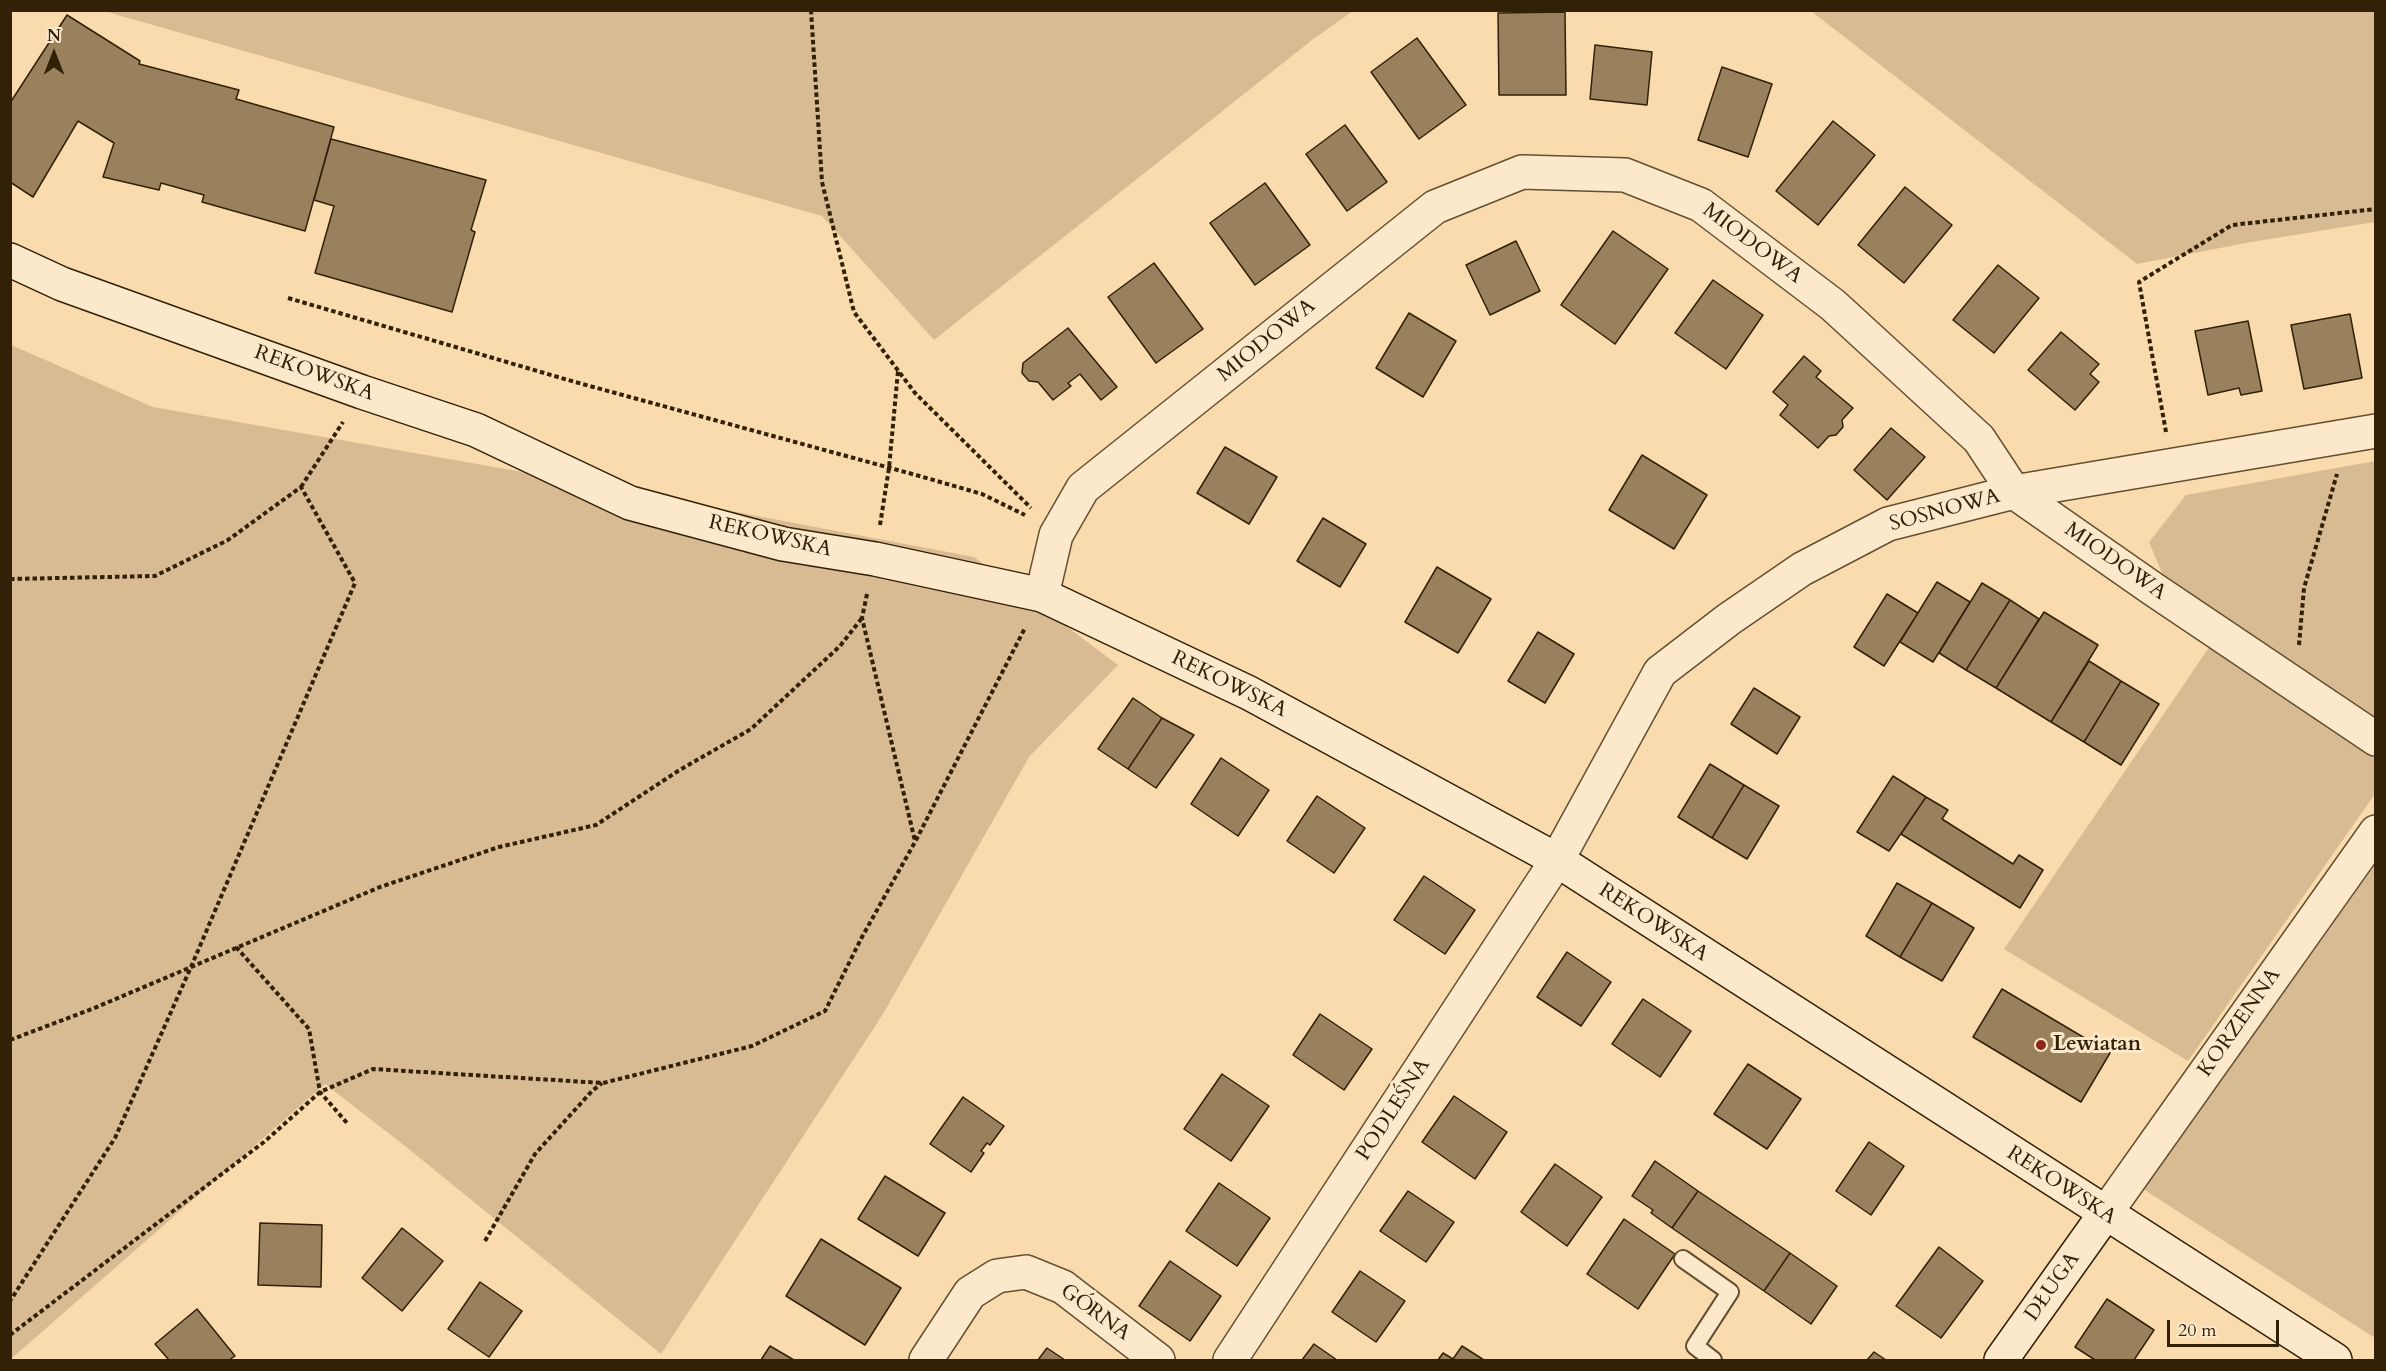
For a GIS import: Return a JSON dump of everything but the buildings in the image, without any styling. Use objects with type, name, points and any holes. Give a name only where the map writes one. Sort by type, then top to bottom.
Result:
[{"type":"street","name":"MIODOWA","points":[[1042,595],[1056,535],[1083,488],[1435,207],[1522,172],[1625,175],[1701,205],[1833,305],[1979,439],[2014,492],[2295,686],[2376,739]]},
{"type":"street","name":"REKOWSKA","points":[[10,260],[62,284],[362,392],[476,430],[630,503],[783,544],[875,558],[1042,595],[1249,693],[1557,860],[2335,1360]]},
{"type":"street","name":"SOSNOWA","points":[[1557,860],[1660,672],[1729,619],[1802,569],[1888,524],[2014,492],[2362,434]]},
{"type":"street","name":"KORZENNA","points":[[2105,1214],[2376,832]]},
{"type":"street","name":"PODLEŚNA","points":[[1230,1360],[1557,860]]},
{"type":"street","name":"DŁUGA","points":[[2001,1360],[2105,1214]]},
{"type":"street","name":"GÓRNA","points":[[926,1360],[970,1293],[997,1276],[1026,1272],[1063,1287],[1158,1360]]},
{"type":"lane","points":[[1683,1259],[1730,1292],[1695,1346],[1713,1360]]},
{"type":"path","points":[[811,10],[822,182],[854,312],[915,393],[996,471],[1056,535]]},
{"type":"path","points":[[2172,465],[2139,282],[2232,225],[2376,209]]},
{"type":"path","points":[[288,298],[575,382],[982,494],[1018,511],[1056,535]]},
{"type":"path","points":[[898,370],[889,468],[875,558],[862,618],[915,842]]},
{"type":"path","points":[[10,579],[155,576],[228,540],[301,487],[362,392]]},
{"type":"path","points":[[2295,686],[2304,588],[2362,434]]},
{"type":"path","points":[[10,1301],[115,1138],[356,583],[301,487]]},
{"type":"path","points":[[10,1335],[264,1142],[320,1092],[373,1069],[603,1083],[752,1046],[825,1011],[1042,595]]},
{"type":"path","points":[[10,1040],[92,1009],[391,884],[499,847],[596,825],[678,771],[751,729],[840,646],[862,618]]},
{"type":"path","points":[[237,947],[309,1029],[320,1092],[347,1123]]},
{"type":"path","points":[[485,1240],[535,1154],[592,1091],[603,1083]]},
{"type":"shaded area","points":[[1353,10],[934,340],[822,216],[104,11]]},
{"type":"shaded area","points":[[1811,11],[2375,11],[2375,222],[2251,242],[2137,264]]},
{"type":"shaded area","points":[[11,345],[153,407],[551,477],[974,557],[1118,665],[1029,757],[883,1014],[661,1354],[325,1084],[11,1359]]},
{"type":"shaded area","points":[[2375,461],[2375,794],[2188,1061],[2004,949],[2225,624],[2170,592],[2149,542],[2186,495]]},
{"type":"shaded area","points":[[2375,864],[2375,1338],[2143,1189]]},
{"type":"place","name":"Lewiatan","points":[[2041,1045]]}]
